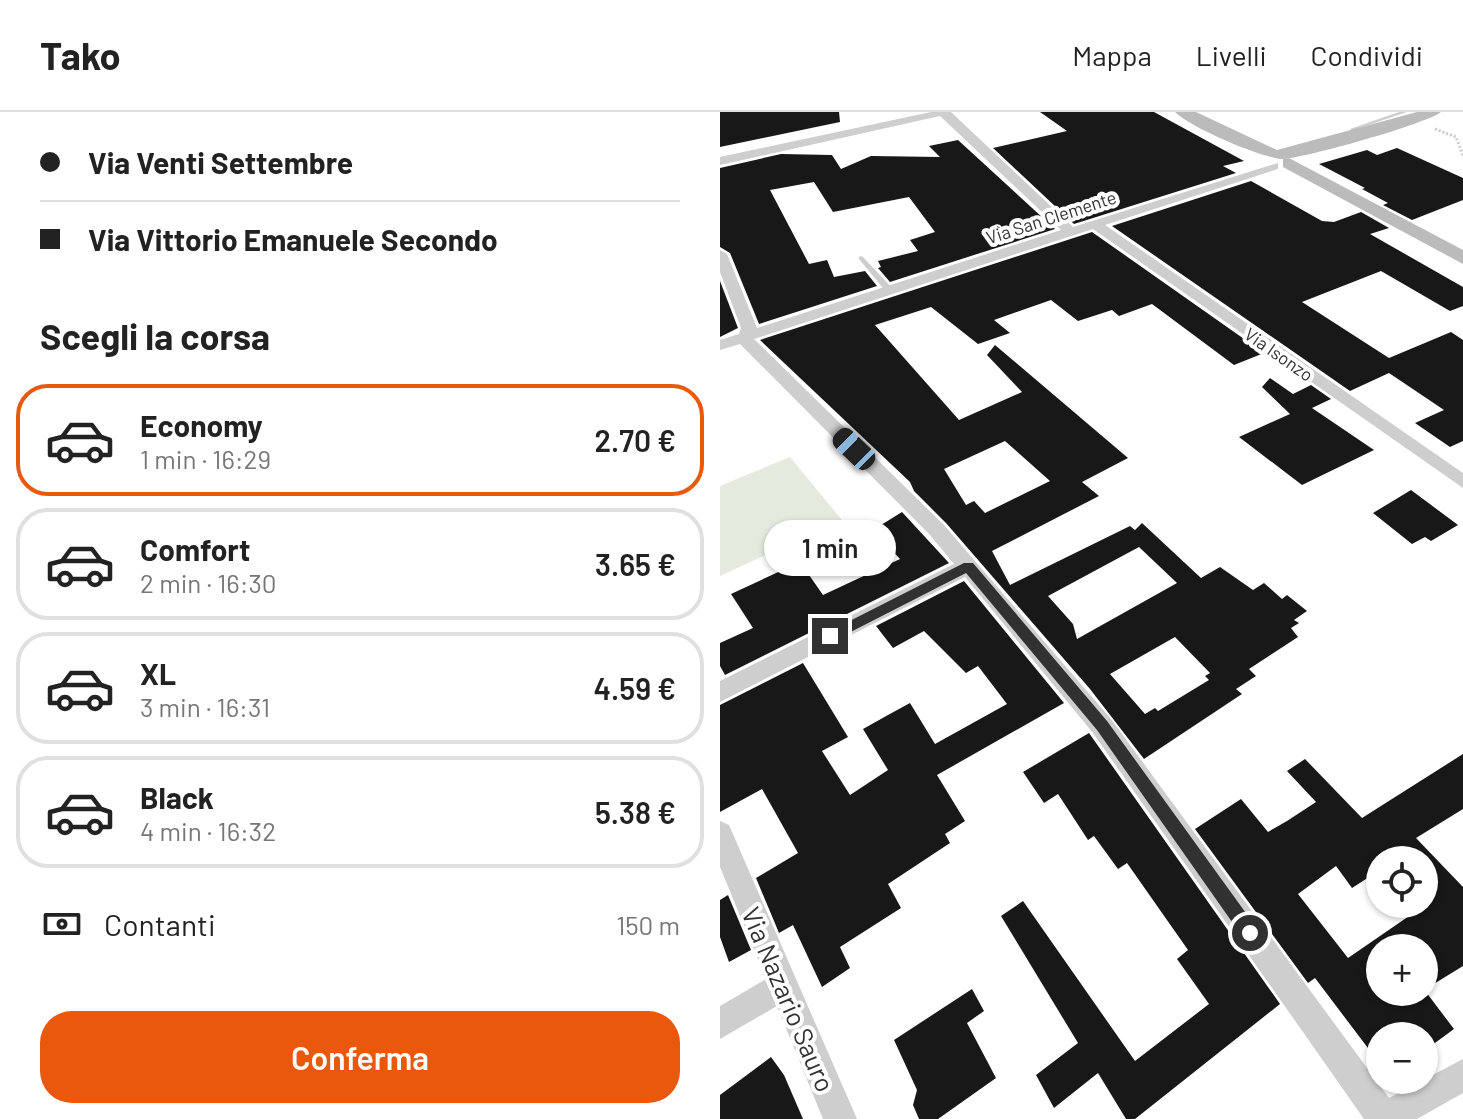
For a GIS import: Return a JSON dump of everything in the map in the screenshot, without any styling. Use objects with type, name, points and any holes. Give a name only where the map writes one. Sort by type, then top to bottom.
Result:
[{"type":"main road","points":[[1183,112],[1463,258]]},
{"type":"main road","name":"Via San Clemente","points":[[1275,159],[1361,135],[1434,120]]},
{"type":"street","points":[[720,161],[945,112],[1071,232]]},
{"type":"street","name":"Via San Clemente","points":[[720,345],[1096,225],[1225,181],[1275,159]]},
{"type":"street","name":"Via Isonzo","points":[[1096,225],[1463,482]]},
{"type":"street","points":[[720,254],[749,328],[746,338],[750,347],[937,530],[1102,726],[1384,1119],[1463,1075]]},
{"type":"street","points":[[720,692],[968,566]]},
{"type":"street","name":"Via Nazario Sauro","points":[[720,834],[840,1119]]},
{"type":"street","points":[[720,1023],[784,985]]},
{"type":"lane","points":[[1361,135],[1353,129],[1404,112]]},
{"type":"lane","points":[[861,258],[890,291]]},
{"type":"path","points":[[1434,120],[1456,137],[1463,156]]},
{"type":"shaded area","points":[[790,457],[842,520],[720,576],[720,486]]},
{"type":"building","points":[[720,112],[839,112],[840,122],[720,147]]},
{"type":"building","points":[[1040,112],[1154,112],[1244,161],[1223,166],[1236,173],[1074,224],[993,148],[1067,131]]},
{"type":"building","points":[[958,140],[1055,229],[890,282],[878,268],[881,267],[878,261],[918,251],[910,240],[935,232],[909,197],[833,212],[814,182],[770,190],[809,264],[827,260],[834,277],[865,271],[877,286],[759,324],[730,253],[720,247],[720,168],[781,154],[832,155],[841,169],[871,156],[940,157],[929,146]]},
{"type":"building","points":[[1397,148],[1463,178],[1463,200],[1412,220],[1383,205],[1388,203],[1362,189],[1365,188],[1319,164],[1367,150],[1377,155]]},
{"type":"building","points":[[1251,181],[1322,221],[1334,222],[1361,212],[1389,228],[1370,234],[1463,287],[1463,306],[1450,311],[1381,271],[1302,302],[1389,358],[1451,332],[1463,340],[1463,441],[1450,447],[1415,423],[1444,410],[1389,373],[1350,391],[1112,226]]},
{"type":"building","points":[[1092,232],[1264,353],[1234,365],[1152,304],[1119,316],[1112,310],[1078,321],[1051,300],[994,320],[1010,333],[978,344],[931,307],[875,325],[959,420],[1022,392],[987,355],[995,345],[1128,458],[1082,482],[1099,496],[992,551],[1010,585],[1130,526],[1135,530],[1142,523],[1201,578],[1220,567],[1253,590],[1264,583],[1282,599],[1287,595],[1307,611],[1294,620],[1299,623],[1291,628],[1298,637],[1249,669],[1256,676],[1236,689],[1242,694],[1144,759],[1090,689],[946,523],[914,491],[910,482],[760,340]],"holes":[[[1005,441],[1050,481],[985,513],[974,501],[966,505],[944,469]],[[1139,547],[1177,583],[1077,639],[1073,624],[1048,596]],[[1175,637],[1210,673],[1205,676],[1209,680],[1158,711],[1155,708],[1145,714],[1110,674]]]},
{"type":"building","points":[[720,281],[738,328],[720,337]]},
{"type":"building","points":[[1270,378],[1293,394],[1311,385],[1331,399],[1312,408],[1374,450],[1302,485],[1239,437],[1290,414],[1262,387]]},
{"type":"building","points":[[1411,490],[1458,525],[1431,541],[1425,537],[1412,544],[1373,513]]},
{"type":"building","points":[[902,512],[949,563],[725,675],[720,666],[720,643],[753,628],[731,594],[800,562],[823,595],[900,559],[873,530]]},
{"type":"building","points":[[964,581],[1064,703],[937,775],[965,821],[945,834],[950,843],[888,884],[901,908],[840,947],[850,968],[822,987],[793,925],[779,933],[756,878],[798,853],[762,789],[720,812],[720,705],[803,663],[848,737],[822,751],[850,795],[888,770],[863,729],[910,703],[935,744],[1007,704],[978,666],[966,673],[924,631],[893,648],[876,626]]},
{"type":"building","points":[[1089,733],[1280,1004],[1135,1119],[1126,1119],[1098,1073],[1054,1108],[1036,1075],[1078,1043],[1001,916],[1023,901],[1135,1061],[1209,1004],[1177,959],[1188,950],[1127,863],[1118,869],[1094,836],[1088,840],[1058,794],[1044,803],[1023,772]]},
{"type":"building","points":[[1463,754],[1463,809],[1416,838],[1424,846],[1366,846],[1366,879],[1352,888],[1336,866],[1298,894],[1348,958],[1366,946],[1366,1006],[1437,1006],[1454,1029],[1438,1041],[1438,1022],[1366,1022],[1366,1045],[1315,978],[1308,983],[1195,829],[1241,799],[1268,832],[1287,821],[1316,802],[1287,771],[1305,759],[1362,818]]},
{"type":"building","points":[[1438,861],[1463,887],[1463,966],[1438,981],[1438,934],[1383,934],[1406,918],[1438,918]]},
{"type":"building","points":[[728,895],[751,950],[729,962],[720,937],[720,900]]},
{"type":"building","points":[[972,989],[984,1011],[967,1023],[996,1078],[938,1119],[919,1119],[913,1105],[917,1090],[894,1040]]},
{"type":"building","points":[[771,1057],[784,1075],[803,1119],[720,1119],[720,1095]]},
{"type":"route","points":[[830,636],[968,566],[1102,726],[1250,933]]}]
